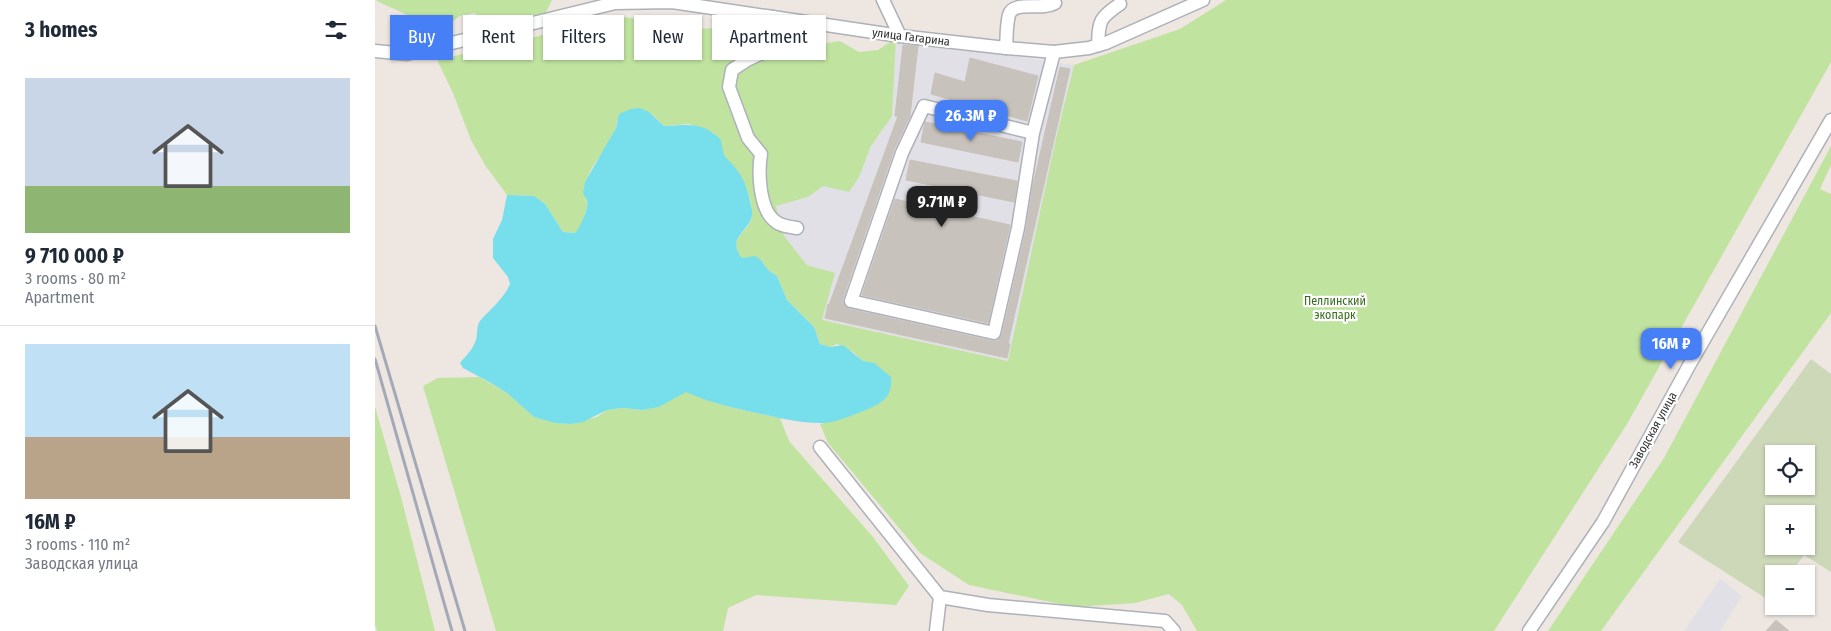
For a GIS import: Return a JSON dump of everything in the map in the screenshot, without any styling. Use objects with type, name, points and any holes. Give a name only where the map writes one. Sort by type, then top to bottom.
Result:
[{"type":"street","points":[[883,0],[900,36]]},
{"type":"street","name":"улица Гагарина","points":[[826,25],[900,36],[1006,48],[1054,52],[1072,51],[1098,46],[1203,0]]},
{"type":"street","name":"улица Гагарина","points":[[375,51],[407,54],[613,2],[672,1],[760,15]]},
{"type":"street","points":[[1006,48],[1009,14],[1012,8],[1017,6],[1045,7],[1055,3]]},
{"type":"street","points":[[1098,46],[1100,20],[1105,14],[1120,4]]},
{"type":"street","points":[[1033,133],[924,106],[902,153],[851,300],[994,332],[1018,228],[1033,133],[1054,52]]},
{"type":"street","points":[[747,60],[733,70],[729,88],[747,138],[761,154],[760,186],[767,212],[776,223],[797,228]]},
{"type":"street","name":"Заводская улица","points":[[1529,631],[1603,522],[1691,362],[1831,120]]},
{"type":"street","points":[[820,447],[940,597],[988,604],[1165,621],[1173,631]]},
{"type":"street","points":[[936,631],[940,597]]},
{"type":"shaded area","points":[[896,38],[1074,65],[1056,138],[1009,361],[822,320],[835,273],[807,265],[784,237],[776,206],[808,197],[823,186],[859,177],[871,146],[892,116]]},
{"type":"shaded area","points":[[1720,579],[1742,596],[1720,631],[1684,631]]},
{"type":"green space","points":[[375,0],[552,0],[545,14],[533,18],[533,15],[479,15],[474,13],[460,16],[453,21],[453,15],[406,15]]},
{"type":"green space","name":"Пеллинский экопарк","points":[[1226,0],[1831,0],[1831,62],[1627,424],[1494,631],[1197,631],[1182,605],[1169,594],[1135,603],[1075,607],[969,585],[920,553],[828,443],[820,424],[846,417],[863,361],[853,352],[837,344],[830,347],[820,344],[814,327],[787,300],[777,276],[768,270],[761,260],[742,258],[736,245],[751,220],[751,203],[743,180],[737,170],[723,156],[715,134],[689,124],[664,126],[654,116],[640,108],[626,111],[617,121],[616,128],[585,182],[587,207],[581,228],[575,233],[563,232],[545,204],[534,196],[507,195],[485,165],[471,140],[453,93],[437,60],[453,60],[453,56],[463,54],[463,60],[533,60],[533,37],[543,35],[543,60],[624,60],[624,17],[634,19],[634,60],[702,60],[702,29],[712,28],[712,60],[826,60],[826,43],[840,41],[859,52],[878,50],[896,38],[892,116],[871,146],[859,177],[849,192],[823,186],[808,197],[776,206],[784,236],[807,265],[835,273],[822,320],[1008,361],[1056,138],[1074,65],[1180,29]]},
{"type":"green space","points":[[1831,146],[1831,165],[1820,189],[1831,194],[1831,313],[1601,631],[1548,631],[1664,458]]},
{"type":"green space","points":[[1811,359],[1831,374],[1831,572],[1804,555],[1797,565],[1765,565],[1765,598],[1678,542]]},
{"type":"green space","points":[[479,377],[507,393],[534,417],[556,423],[570,424],[597,417],[607,410],[622,408],[643,410],[659,407],[686,391],[720,404],[780,418],[789,441],[873,537],[909,586],[896,605],[756,595],[728,608],[723,631],[496,631],[423,386],[438,378]]},
{"type":"green space","points":[[375,407],[401,497],[435,631],[377,631],[375,625]]},
{"type":"water","points":[[640,108],[649,112],[664,126],[687,125],[701,127],[721,140],[724,155],[740,174],[745,184],[752,210],[752,217],[736,244],[742,258],[755,256],[761,260],[768,270],[777,276],[787,300],[814,327],[820,344],[830,347],[843,345],[863,361],[874,363],[891,377],[890,389],[886,398],[877,405],[837,421],[813,423],[799,422],[736,408],[706,400],[686,392],[659,407],[643,410],[622,408],[607,410],[583,422],[570,424],[555,423],[534,417],[507,393],[463,368],[460,363],[475,343],[480,321],[500,299],[510,284],[508,277],[493,258],[493,239],[502,220],[507,195],[534,196],[545,204],[563,232],[575,233],[582,223],[587,208],[587,200],[583,193],[585,182],[616,128],[619,114],[631,109]]},
{"type":"building","points":[[903,45],[918,46],[910,116],[894,150],[843,298],[843,303],[849,309],[992,341],[997,341],[1002,335],[1060,67],[1070,69],[1008,344],[1010,344],[1007,358],[825,318],[828,304],[898,116],[895,116]]},
{"type":"building","points":[[970,58],[1038,76],[1027,121],[931,94],[935,73],[965,82]]},
{"type":"building","points":[[925,122],[1022,142],[1018,162],[921,142]]},
{"type":"building","points":[[910,160],[1017,181],[1014,202],[906,180]]},
{"type":"building","points":[[895,199],[1010,225],[988,323],[862,295]]},
{"type":"building","points":[[1776,620],[1789,631],[1766,631]]},
{"type":"railway","points":[[375,326],[465,631]]},
{"type":"railway","points":[[375,359],[452,631]]}]
